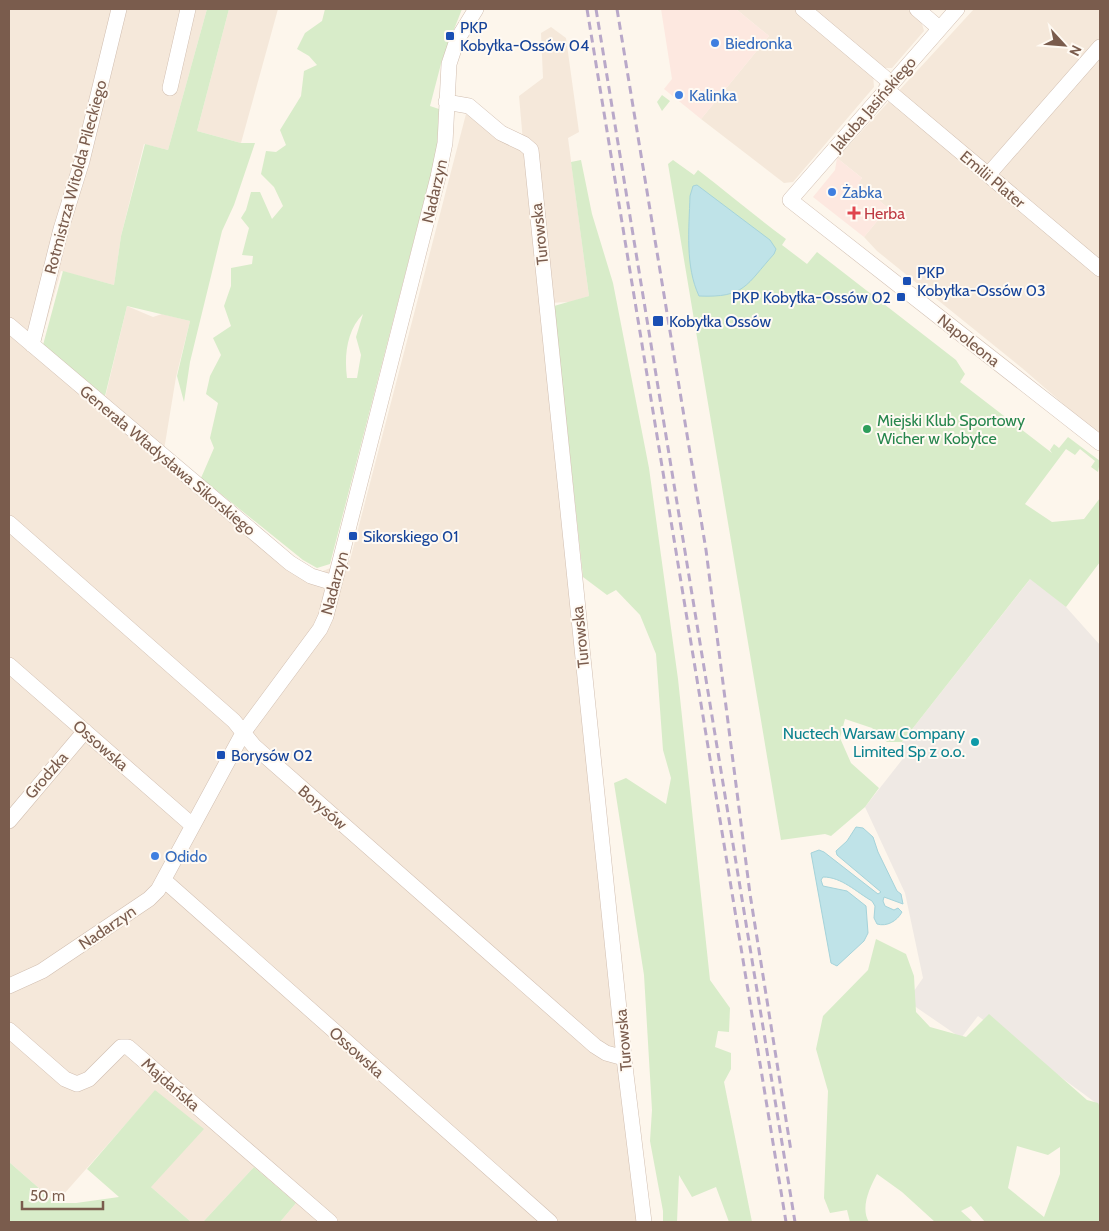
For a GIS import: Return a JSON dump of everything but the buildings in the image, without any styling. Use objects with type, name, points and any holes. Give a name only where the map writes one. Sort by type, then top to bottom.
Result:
[{"type":"street","name":"Rotmistrza Witolda Pileckiego","points":[[32,345],[61,229],[82,161],[118,9]]},
{"type":"street","points":[[170,88],[188,9]]},
{"type":"street","name":"Nadarzyn","points":[[9,986],[42,971],[149,899],[165,881],[192,824],[243,733],[320,629],[334,583],[438,177],[445,143],[449,64],[467,22],[476,9]]},
{"type":"street","name":"Emilii Plater","points":[[803,9],[988,175],[1097,260]]},
{"type":"street","points":[[917,9],[939,28]]},
{"type":"street","name":"Jakuba Jasińskiego","points":[[790,200],[957,9]]},
{"type":"street","points":[[988,175],[1100,48]]},
{"type":"street","name":"Turowska","points":[[446,102],[469,106],[501,133],[524,144],[531,150],[624,1058],[644,1222]]},
{"type":"street","name":"Napoleona","points":[[790,200],[1100,443]]},
{"type":"street","name":"Generała Władysława Sikorskiego","points":[[9,325],[290,563],[311,576],[334,583]]},
{"type":"street","name":"Borysów","points":[[9,523],[234,721],[254,746],[595,1046],[606,1053],[624,1058]]},
{"type":"street","name":"Ossowska","points":[[9,665],[192,824]]},
{"type":"street","name":"Grodzka","points":[[9,820],[85,731]]},
{"type":"street","name":"Ossowska","points":[[165,881],[550,1222]]},
{"type":"street","name":"Majdańska","points":[[9,1030],[65,1079],[77,1084],[89,1079],[121,1047],[128,1047],[330,1222]]},
{"type":"shaded area","points":[[9,9],[207,9],[168,150],[144,144],[121,236],[114,285],[61,271],[40,344],[105,398],[127,306],[153,317],[162,314],[190,321],[176,377],[164,450],[303,565],[318,573],[350,560],[466,114],[524,153],[519,96],[543,78],[541,33],[551,27],[566,38],[579,132],[568,138],[589,296],[570,302],[547,303],[648,1222],[280,1222],[296,1203],[254,1167],[203,1222],[191,1222],[151,1187],[156,1090],[56,1203],[9,1162]]},
{"type":"shaded area","points":[[229,9],[278,9],[241,143],[197,131]]},
{"type":"shaded area","points":[[661,9],[736,9],[769,36],[701,119],[664,89],[672,79]]},
{"type":"shaded area","points":[[736,9],[794,9],[873,75],[874,87],[793,182],[784,183],[701,119],[769,36]]},
{"type":"shaded area","points":[[814,9],[907,9],[921,20],[924,31],[892,68],[883,68]]},
{"type":"shaded area","points":[[974,9],[1100,9],[1100,436],[1022,368],[877,251],[864,237],[888,208],[858,183],[862,178],[837,158]]},
{"type":"shaded area","points":[[837,158],[862,178],[859,183],[888,208],[864,237],[813,197],[835,170]]},
{"type":"shaded area","points":[[1031,578],[1066,607],[1100,645],[1100,1106],[978,1016],[961,1038],[907,1001],[923,978],[905,893],[865,807],[905,756],[902,742]]},
{"type":"green space","points":[[207,9],[229,9],[197,131],[241,143],[255,143],[234,205],[222,231],[190,362],[184,402],[177,376],[190,321],[127,306],[105,396],[43,345],[63,271],[114,285],[121,236],[145,144],[168,150]]},
{"type":"green space","points":[[325,9],[462,9],[442,60],[430,106],[439,109],[437,151],[330,564],[317,568],[303,560],[201,478],[214,448],[210,438],[218,403],[206,394],[210,376],[221,355],[213,338],[231,326],[224,306],[231,286],[231,268],[252,264],[253,256],[242,255],[249,228],[241,218],[246,210],[251,192],[260,192],[272,219],[283,206],[274,187],[261,174],[266,151],[276,152],[286,145],[280,130],[301,96],[304,71],[317,65],[309,56],[297,49],[305,33],[322,21]],"holes":[[[363,314],[356,337],[361,355],[357,378],[347,378],[348,343],[353,328]]]},
{"type":"green space","points":[[662,95],[670,101],[662,111],[657,102]]},
{"type":"green space","points":[[581,160],[592,214],[613,283],[649,468],[678,679],[710,980],[730,1008],[729,1032],[718,1031],[715,1047],[731,1053],[731,1069],[724,1082],[752,1222],[729,1222],[716,1187],[692,1197],[679,1175],[677,1222],[663,1222],[663,1211],[650,1141],[652,1110],[644,975],[614,783],[626,778],[666,804],[671,778],[663,750],[656,654],[640,615],[616,590],[607,595],[583,577],[554,306],[589,296],[571,162]]},
{"type":"green space","name":"Miejski Klub Sportowy Wicher w Kobyłce","points":[[673,160],[694,175],[698,170],[786,239],[782,245],[807,264],[817,252],[956,360],[965,374],[960,382],[1052,453],[1050,450],[1054,444],[1059,448],[1068,437],[1100,461],[1098,472],[1091,467],[1095,461],[1080,449],[1075,455],[1066,449],[1025,504],[1052,522],[1084,519],[1100,498],[1100,562],[1066,607],[1030,579],[902,742],[887,742],[872,728],[845,719],[840,738],[851,763],[879,788],[865,807],[831,836],[825,834],[781,840],[668,164]]},
{"type":"green space","points":[[876,939],[906,954],[914,976],[916,1012],[930,1027],[966,1037],[989,1014],[1087,1100],[1098,1103],[1100,1107],[1100,1222],[985,1222],[971,1206],[961,1211],[973,1222],[935,1222],[902,1192],[877,1174],[869,1191],[865,1210],[869,1222],[850,1222],[847,1210],[830,1213],[824,1198],[828,1091],[816,1049],[823,1016],[868,970]],"holes":[[[1017,1146],[1048,1155],[1060,1147],[1060,1174],[1044,1217],[1008,1188]]]},
{"type":"green space","points":[[155,1090],[204,1129],[151,1187],[191,1222],[9,1222],[9,1162],[56,1203],[76,1203],[119,1197],[87,1169]]},
{"type":"green space","points":[[254,1167],[296,1203],[280,1222],[203,1222]]},
{"type":"water","points":[[697,185],[770,240],[776,249],[774,254],[750,281],[736,292],[726,295],[699,296],[692,272],[689,247],[690,196],[693,186]]},
{"type":"water","points":[[856,827],[863,828],[873,837],[878,852],[897,891],[901,894],[903,904],[884,897],[885,906],[894,910],[898,908],[902,912],[891,922],[884,925],[877,924],[874,918],[875,906],[872,901],[843,882],[823,877],[821,880],[823,886],[847,891],[866,906],[868,933],[864,941],[837,966],[831,963],[811,853],[819,850],[824,852],[878,894],[881,892],[837,855],[836,851],[847,841]]},
{"type":"railway","points":[[587,9],[786,1222]]},
{"type":"railway","points":[[596,9],[795,1222]]},
{"type":"railway","points":[[617,9],[706,550],[750,894],[791,1151]]},
{"type":"place","name":"PKP Kobyłka-Ossów 04","points":[[450,36]]},
{"type":"place","name":"Biedronka","points":[[715,43]]},
{"type":"place","name":"Kalinka","points":[[679,95]]},
{"type":"place","name":"Żabka","points":[[832,192]]},
{"type":"place","name":"Herba","points":[[854,213]]},
{"type":"place","name":"PKP Kobyłka-Ossów 03","points":[[907,281]]},
{"type":"place","name":"PKP Kobyłka-Ossów 02","points":[[901,297]]},
{"type":"place","name":"Kobyłka Ossów","points":[[658,321]]},
{"type":"place","name":"Miejski Klub Sportowy Wicher w Kobyłce","points":[[867,429]]},
{"type":"place","name":"Sikorskiego 01","points":[[353,536]]},
{"type":"place","name":"Nuctech Warsaw Company Limited Sp z o.o.","points":[[975,742]]},
{"type":"place","name":"Borysów 02","points":[[221,755]]},
{"type":"place","name":"Odido","points":[[155,856]]}]
